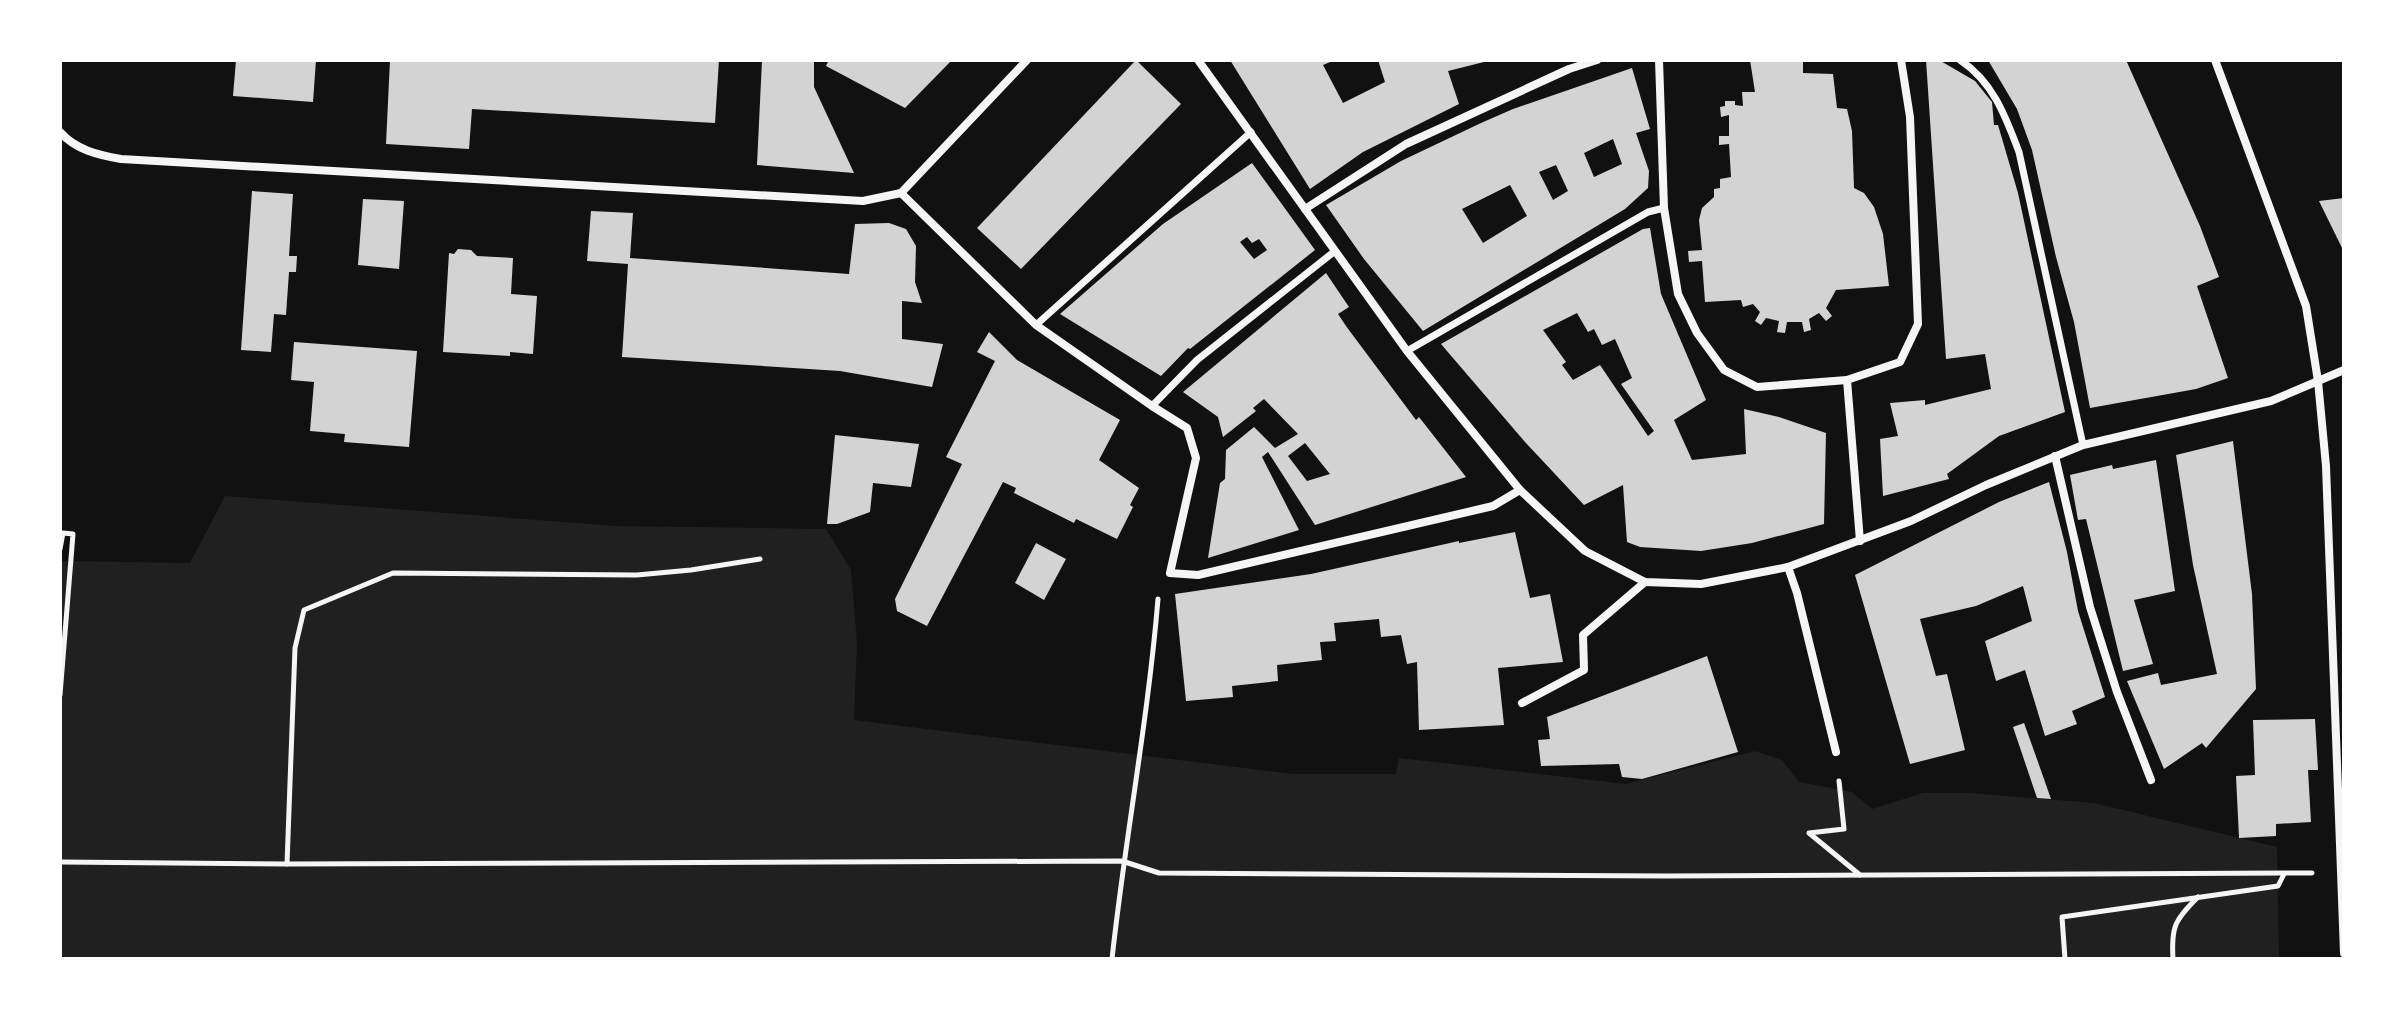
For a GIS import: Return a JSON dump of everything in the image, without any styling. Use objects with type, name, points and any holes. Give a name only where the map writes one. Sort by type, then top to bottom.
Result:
[{"type":"street","points":[[60,132],[79,148],[121,159],[863,201],[901,193],[1027,60]]},
{"type":"street","points":[[1198,60],[1407,351],[1520,490],[1585,551],[1645,582],[1701,584],[1788,567],[1911,521],[1986,485],[2083,445],[2271,401],[2344,370]]},
{"type":"street","points":[[1305,209],[1406,144],[1569,69],[1597,60]]},
{"type":"street","points":[[1659,60],[1664,208],[1678,294],[1697,333],[1724,370],[1757,387],[1847,380],[1900,362],[1918,324],[1910,117],[1901,60]]},
{"type":"street","points":[[1960,60],[1979,73],[2002,106],[2019,152],[2083,445]]},
{"type":"street","points":[[2215,60],[2306,306],[2318,381],[2326,466],[2344,953]]},
{"type":"street","points":[[1036,325],[1251,132]]},
{"type":"street","points":[[901,193],[1036,325],[1187,428],[1196,458],[1170,573],[1198,575],[1493,506],[1520,490]]},
{"type":"street","points":[[1407,351],[1648,212],[1664,208]]},
{"type":"street","points":[[1152,406],[1197,360],[1335,251]]},
{"type":"street","points":[[1847,380],[1860,541]]},
{"type":"street","points":[[2055,456],[2090,607],[2117,692],[2151,780]]},
{"type":"street","points":[[1788,567],[1836,752]]},
{"type":"street","points":[[1522,703],[1584,670],[1583,635],[1645,582]]},
{"type":"path","points":[[60,549],[63,533],[73,534],[60,695]]},
{"type":"path","points":[[287,864],[295,648],[304,610],[393,573],[637,575],[760,559]]},
{"type":"path","points":[[1112,959],[1122,861],[1142,751],[1155,629]]},
{"type":"path","points":[[1836,752],[1844,829],[1809,833],[1861,875]]},
{"type":"path","points":[[60,862],[1122,861],[1159,873],[2341,873]]},
{"type":"path","points":[[2065,959],[2062,917],[2278,886],[2285,873]]},
{"type":"path","points":[[2173,959],[2176,919],[2199,897]]},
{"type":"shaded area","points":[[225,496],[616,526],[826,529],[851,570],[857,643],[854,720],[1293,774],[1396,774],[1399,758],[1626,784],[1755,751],[1782,760],[1799,782],[1852,792],[1872,809],[1923,793],[1970,793],[2094,803],[2277,847],[2279,959],[60,959],[60,561],[190,563]]},
{"type":"building","points":[[236,60],[316,60],[313,102],[233,96]]},
{"type":"building","points":[[390,60],[719,60],[715,123],[472,109],[469,149],[386,144]]},
{"type":"building","points":[[762,60],[814,60],[814,87],[854,173],[757,165]]},
{"type":"building","points":[[829,60],[952,60],[905,108],[826,66]]},
{"type":"building","points":[[1136,60],[1181,104],[1021,269],[977,228]]},
{"type":"building","points":[[1230,60],[1335,60],[1323,65],[1343,103],[1385,82],[1378,60],[1488,61],[1448,71],[1459,104],[1363,152],[1310,189]]},
{"type":"building","points":[[1750,60],[1803,60],[1803,73],[1833,74],[1837,108],[1847,109],[1852,131],[1854,188],[1864,193],[1874,207],[1883,234],[1889,286],[1836,290],[1826,308],[1832,316],[1826,321],[1819,313],[1809,319],[1811,330],[1804,332],[1802,322],[1787,322],[1785,333],[1777,332],[1779,321],[1766,318],[1761,325],[1755,321],[1760,312],[1753,304],[1743,307],[1741,300],[1705,302],[1702,261],[1689,262],[1688,251],[1702,250],[1699,220],[1702,208],[1714,197],[1714,189],[1720,188],[1720,179],[1731,177],[1729,144],[1719,145],[1719,136],[1729,136],[1729,115],[1721,117],[1720,107],[1725,106],[1725,101],[1735,101],[1735,105],[1743,106],[1742,92],[1755,92]]},
{"type":"building","points":[[1926,60],[1939,60],[1975,81],[1992,102],[1994,125],[1998,125],[2018,193],[2065,412],[1999,436],[1947,474],[1949,479],[1883,496],[1880,439],[1898,436],[1890,403],[1925,400],[1925,405],[1991,389],[1985,354],[1946,359]]},
{"type":"building","points":[[1988,60],[2126,60],[2200,226],[2219,277],[2197,286],[2228,378],[2196,389],[2090,408],[2074,322],[2032,150],[2017,109]]},
{"type":"building","points":[[1632,68],[1650,129],[1636,133],[1649,171],[1648,188],[1625,209],[1423,331],[1364,259],[1326,205],[1401,161],[1513,109]],"holes":[[[1613,139],[1622,164],[1594,177],[1584,153]],[[1556,165],[1568,191],[1553,200],[1539,172]],[[1510,185],[1527,216],[1483,243],[1462,209]]]},
{"type":"building","points":[[1252,163],[1315,250],[1188,348],[1161,376],[1060,314],[1163,224]],"holes":[[[1247,237],[1252,243],[1259,239],[1267,250],[1254,259],[1240,242]]]},
{"type":"building","points":[[252,191],[293,194],[289,256],[297,256],[296,272],[289,272],[286,315],[274,314],[271,352],[241,350]]},
{"type":"building","points":[[2344,198],[2344,252],[2319,201]]},
{"type":"building","points":[[363,199],[404,201],[399,269],[358,265]]},
{"type":"building","points":[[591,211],[633,213],[630,258],[849,274],[855,224],[889,223],[906,229],[916,246],[915,282],[922,303],[902,301],[902,339],[943,344],[932,387],[840,371],[622,357],[628,264],[587,261]]},
{"type":"building","points":[[1650,228],[1661,294],[1706,400],[1674,420],[1692,460],[1746,454],[1744,409],[1826,433],[1824,524],[1752,543],[1701,551],[1640,547],[1627,542],[1623,485],[1584,505],[1441,344],[1643,229]],"holes":[[[1577,313],[1588,332],[1594,329],[1602,345],[1615,339],[1632,378],[1621,384],[1654,431],[1648,436],[1600,365],[1573,380],[1562,365],[1566,362],[1543,330]]]},
{"type":"building","points":[[458,249],[471,250],[477,256],[513,258],[511,294],[537,296],[533,354],[510,352],[510,356],[443,352],[449,253],[454,254]]},
{"type":"building","points":[[1326,273],[1349,307],[1338,314],[1346,326],[1416,420],[1419,417],[1466,477],[1315,525],[1268,452],[1262,457],[1299,530],[1208,558],[1220,483],[1225,479],[1226,450],[1254,427],[1275,448],[1298,434],[1264,399],[1253,408],[1256,411],[1223,437],[1218,417],[1183,392]],"holes":[[[1305,443],[1330,474],[1307,481],[1288,456]]]},
{"type":"building","points":[[989,332],[1017,360],[1120,420],[1099,460],[1139,488],[1117,539],[1076,519],[1074,523],[1014,493],[1016,488],[1003,482],[927,626],[897,611],[895,599],[962,464],[946,457],[995,361],[977,352]]},
{"type":"building","points":[[294,342],[417,351],[409,447],[344,442],[345,434],[310,431],[314,382],[291,380]]},
{"type":"building","points":[[835,435],[919,444],[911,487],[873,483],[870,512],[837,524],[827,524]]},
{"type":"building","points":[[2233,441],[2252,594],[2256,689],[2206,748],[2202,743],[2164,769],[2127,681],[2158,673],[2161,685],[2217,674],[2193,565],[2176,455]]},
{"type":"building","points":[[2156,460],[2175,591],[2134,600],[2153,664],[2123,671],[2086,519],[2078,520],[2070,475],[2112,465],[2113,469]]},
{"type":"building","points":[[2049,482],[2078,611],[2105,697],[2072,711],[2077,724],[2045,736],[2025,670],[1996,681],[1985,641],[2032,621],[2023,586],[1976,606],[1920,619],[1936,676],[1947,674],[1965,750],[1910,764],[1855,575],[1999,502]]},
{"type":"building","points":[[1515,532],[1530,598],[1550,594],[1563,662],[1498,668],[1504,725],[1419,730],[1417,662],[1407,664],[1401,635],[1381,637],[1379,619],[1334,623],[1336,641],[1320,642],[1322,660],[1277,665],[1278,681],[1232,686],[1233,697],[1186,701],[1175,594],[1311,574],[1459,541]]},
{"type":"building","points":[[1036,543],[1066,559],[1044,600],[1015,583]]},
{"type":"building","points":[[1707,656],[1738,752],[1642,779],[1622,777],[1619,764],[1541,766],[1538,740],[1550,739],[1547,717]]},
{"type":"building","points":[[2315,719],[2318,770],[2308,770],[2311,822],[2276,824],[2276,836],[2239,838],[2236,776],[2255,775],[2253,720]]},
{"type":"building","points":[[2024,723],[2051,799],[2037,798],[2013,727]]}]
